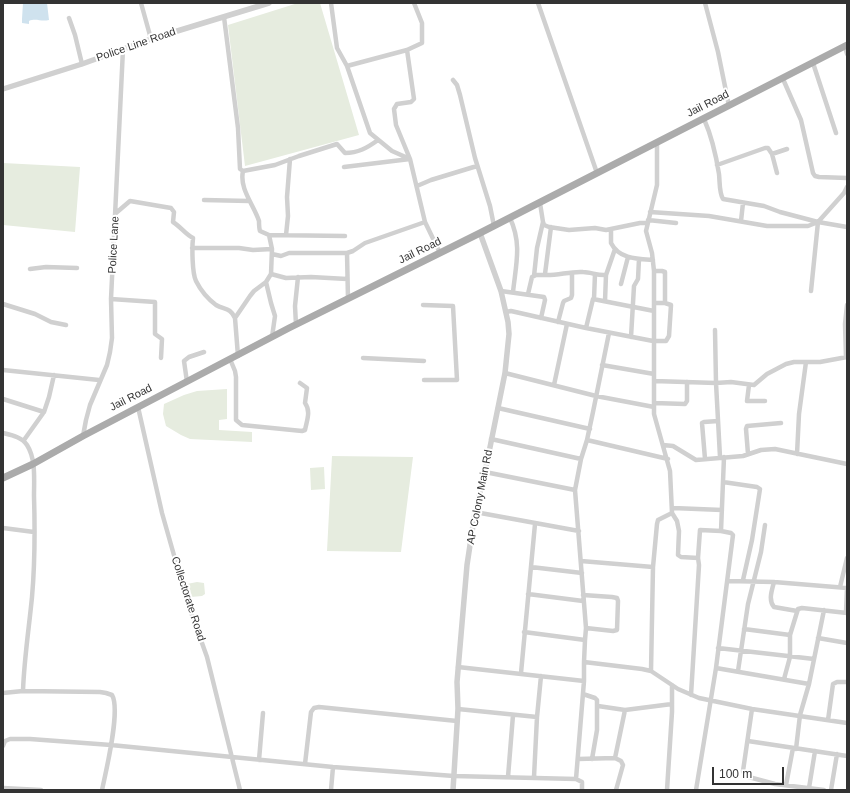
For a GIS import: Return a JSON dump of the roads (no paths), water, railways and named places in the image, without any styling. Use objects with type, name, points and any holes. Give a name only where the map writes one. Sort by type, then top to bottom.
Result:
[{"type":"main road","name":"Jail Road","points":[[3,478],[33,464],[83,436],[272,337],[540,203],[846,46]]},
{"type":"street","points":[[142,3],[152,39]]},
{"type":"street","name":"Police Line Road","points":[[3,89],[82,64],[152,39],[269,3]]},
{"type":"street","points":[[331,3],[336,48],[347,66],[370,133],[392,151],[410,159]]},
{"type":"street","points":[[347,66],[407,50],[422,43],[422,23],[414,3]]},
{"type":"street","points":[[538,3],[597,173]]},
{"type":"street","points":[[705,3],[729,106]]},
{"type":"street","points":[[224,17],[238,128],[240,169],[243,171],[242,177],[249,201],[259,222],[260,231],[269,235],[286,234],[345,236]]},
{"type":"street","points":[[69,18],[82,64]]},
{"type":"street","points":[[846,46],[847,54]]},
{"type":"street","name":"Police Lane","points":[[83,436],[86,420],[107,365],[112,338],[111,299],[123,49]]},
{"type":"street","points":[[407,50],[414,99],[411,102],[397,104],[394,108],[396,125],[410,159],[425,222],[440,253]]},
{"type":"street","points":[[813,63],[836,133]]},
{"type":"street","points":[[783,79],[802,120],[813,173],[815,176],[819,177],[847,178]]},
{"type":"street","points":[[452,80],[457,85],[460,95],[477,166],[490,206],[494,226]]},
{"type":"street","points":[[704,119],[712,138],[720,193],[723,199],[764,206],[780,212],[818,222],[847,227]]},
{"type":"street","points":[[243,171],[275,165],[337,144],[345,153],[356,153],[367,148],[378,140]]},
{"type":"street","points":[[657,143],[657,185],[647,221],[646,231],[654,271],[654,405],[656,423],[668,459],[673,511],[678,525],[679,557],[698,558]]},
{"type":"street","points":[[717,165],[768,148],[772,154],[777,173]]},
{"type":"street","points":[[772,154],[788,149]]},
{"type":"street","points":[[286,234],[290,159]]},
{"type":"street","points":[[344,167],[410,159]]},
{"type":"street","points":[[417,186],[431,180],[477,166]]},
{"type":"street","points":[[650,212],[709,216],[780,226],[808,226],[818,222],[844,193],[847,187]]},
{"type":"street","points":[[204,200],[249,201]]},
{"type":"street","points":[[116,213],[130,201],[171,208],[174,212],[173,222],[186,234],[193,238],[192,248],[196,280],[215,304],[231,311],[235,318],[238,356]]},
{"type":"street","points":[[528,294],[531,280],[534,276],[537,248],[543,222],[540,203]]},
{"type":"street","points":[[741,221],[743,203]]},
{"type":"street","points":[[510,218],[515,230],[517,241],[513,292]]},
{"type":"street","points":[[543,222],[546,226],[574,230],[595,228],[611,230],[622,226],[647,221],[676,223]]},
{"type":"street","points":[[192,248],[239,248],[272,252],[281,256],[289,253],[347,253],[353,251],[364,243],[425,222]]},
{"type":"street","points":[[811,291],[818,222]]},
{"type":"street","points":[[544,275],[551,227]]},
{"type":"street","points":[[611,230],[611,243],[615,249],[628,257],[653,260]]},
{"type":"street","name":"AP Colony Main Rd","points":[[453,790],[458,710],[457,682],[467,565],[475,512],[485,472],[505,373],[509,334],[501,291],[480,233]]},
{"type":"street","points":[[235,318],[254,291],[266,282],[271,274],[272,252],[269,235]]},
{"type":"street","points":[[605,301],[606,275],[615,249]]},
{"type":"street","points":[[347,253],[348,299]]},
{"type":"street","points":[[621,284],[628,257]]},
{"type":"street","points":[[631,337],[634,286],[638,279],[639,259]]},
{"type":"street","points":[[30,269],[46,267],[77,268]]},
{"type":"street","points":[[654,271],[665,272],[665,303]]},
{"type":"street","points":[[534,276],[583,272],[606,275]]},
{"type":"street","points":[[558,322],[564,301],[571,298],[572,295],[572,273]]},
{"type":"street","points":[[271,274],[286,278],[311,277],[347,280]]},
{"type":"street","points":[[586,328],[592,301],[594,299],[595,274]]},
{"type":"street","points":[[296,325],[295,306],[298,277]]},
{"type":"street","points":[[266,282],[275,316],[272,337]]},
{"type":"street","points":[[501,291],[542,296],[545,298],[541,318]]},
{"type":"street","points":[[111,299],[155,302],[155,334],[162,339],[161,358]]},
{"type":"street","points":[[594,299],[654,311]]},
{"type":"street","points":[[506,312],[511,311],[609,333],[663,342],[668,340],[672,307],[670,304],[654,303]]},
{"type":"street","points":[[3,304],[35,314],[51,322],[66,325]]},
{"type":"street","points":[[423,305],[453,306],[457,380],[424,380]]},
{"type":"street","points":[[654,381],[731,382],[749,385],[757,383],[767,374],[786,364],[794,362],[820,362],[847,357],[845,324],[847,305]]},
{"type":"street","points":[[554,385],[567,324]]},
{"type":"street","points":[[715,330],[716,383],[723,482],[721,531]]},
{"type":"street","points":[[576,779],[584,680],[586,628],[575,490],[580,459],[590,429],[609,333]]},
{"type":"street","points":[[187,382],[184,361],[189,357],[204,352]]},
{"type":"street","points":[[362,358],[424,361]]},
{"type":"street","points":[[230,359],[235,370],[236,377],[236,420],[242,425],[302,431],[305,430],[309,408],[305,403],[307,388],[300,383]]},
{"type":"street","points":[[797,454],[799,414],[806,362]]},
{"type":"street","points":[[602,365],[654,374]]},
{"type":"street","points":[[3,370],[100,380]]},
{"type":"street","points":[[505,373],[596,396],[654,405],[685,404],[687,400],[687,382]]},
{"type":"street","points":[[24,440],[44,412],[54,375]]},
{"type":"street","points":[[749,385],[747,401],[765,401]]},
{"type":"street","points":[[3,399],[44,412]]},
{"type":"street","name":"Collectorate Road","points":[[138,407],[162,513],[187,601],[207,657],[240,790]]},
{"type":"street","points":[[498,408],[590,429]]},
{"type":"street","points":[[705,459],[702,423],[718,421]]},
{"type":"street","points":[[748,454],[747,426],[781,423]]},
{"type":"street","points":[[3,433],[24,440],[30,451],[33,464],[34,567],[24,666],[23,691]]},
{"type":"street","points":[[491,439],[580,459]]},
{"type":"street","points":[[587,440],[668,459]]},
{"type":"street","points":[[663,445],[673,446],[696,460],[735,457],[768,449],[847,464]]},
{"type":"street","points":[[485,472],[575,490]]},
{"type":"street","points":[[723,482],[757,487],[760,489],[752,540],[742,580]]},
{"type":"street","points":[[651,671],[654,567],[658,520],[673,511],[722,510]]},
{"type":"street","points":[[475,512],[579,531]]},
{"type":"street","points":[[521,673],[535,524]]},
{"type":"street","points":[[738,672],[744,629],[753,582],[761,552],[765,525]]},
{"type":"street","points":[[3,528],[34,532]]},
{"type":"street","points":[[691,695],[699,571],[698,558],[700,530],[731,533],[733,535],[728,581],[711,701],[696,790]]},
{"type":"street","points":[[840,587],[847,558]]},
{"type":"street","points":[[581,561],[654,567]]},
{"type":"street","points":[[531,567],[582,573]]},
{"type":"street","points":[[728,581],[742,580],[847,588],[846,612],[802,608],[797,611],[790,635],[790,657],[784,680]]},
{"type":"street","points":[[774,582],[770,602],[772,605],[774,607],[797,611]]},
{"type":"street","points":[[528,594],[583,601]]},
{"type":"street","points":[[583,595],[612,596],[617,598],[618,601],[617,630],[613,631],[586,628]]},
{"type":"street","points":[[786,785],[824,610]]},
{"type":"street","points":[[744,629],[790,635]]},
{"type":"street","points":[[524,632],[585,640]]},
{"type":"street","points":[[818,638],[847,643]]},
{"type":"street","points":[[718,648],[814,659]]},
{"type":"street","points":[[584,662],[651,671],[672,685],[691,695],[711,701],[752,709],[847,723]]},
{"type":"street","points":[[458,667],[584,680]]},
{"type":"street","points":[[716,668],[809,684]]},
{"type":"street","points":[[534,778],[541,676]]},
{"type":"street","points":[[828,720],[833,684],[837,682],[847,682]]},
{"type":"street","points":[[667,790],[672,685]]},
{"type":"street","points":[[3,693],[23,691],[100,692],[112,695],[115,704],[111,745],[102,790]]},
{"type":"street","points":[[583,694],[595,698],[598,706],[596,735],[592,759]]},
{"type":"street","points":[[598,706],[625,710],[672,704]]},
{"type":"street","points":[[305,764],[311,712],[314,708],[319,707],[457,721]]},
{"type":"street","points":[[752,709],[743,771],[745,776],[747,778],[786,785],[824,790]]},
{"type":"street","points":[[458,710],[537,717]]},
{"type":"street","points":[[615,758],[625,710]]},
{"type":"street","points":[[258,760],[263,713]]},
{"type":"street","points":[[508,777],[513,715]]},
{"type":"street","points":[[3,746],[5,741],[16,738],[111,745],[333,767],[454,776],[576,779],[582,782],[582,790]]},
{"type":"street","points":[[748,741],[847,756]]},
{"type":"street","points":[[810,788],[815,751]]},
{"type":"street","points":[[831,790],[837,754]]},
{"type":"street","points":[[578,759],[615,758],[621,760],[623,765],[616,790]]},
{"type":"street","points":[[331,790],[333,767]]},
{"type":"street","points":[[3,788],[41,790]]},
{"type":"water","points":[[23,3],[47,3],[49,20],[29,21],[29,24],[22,23]]}]
